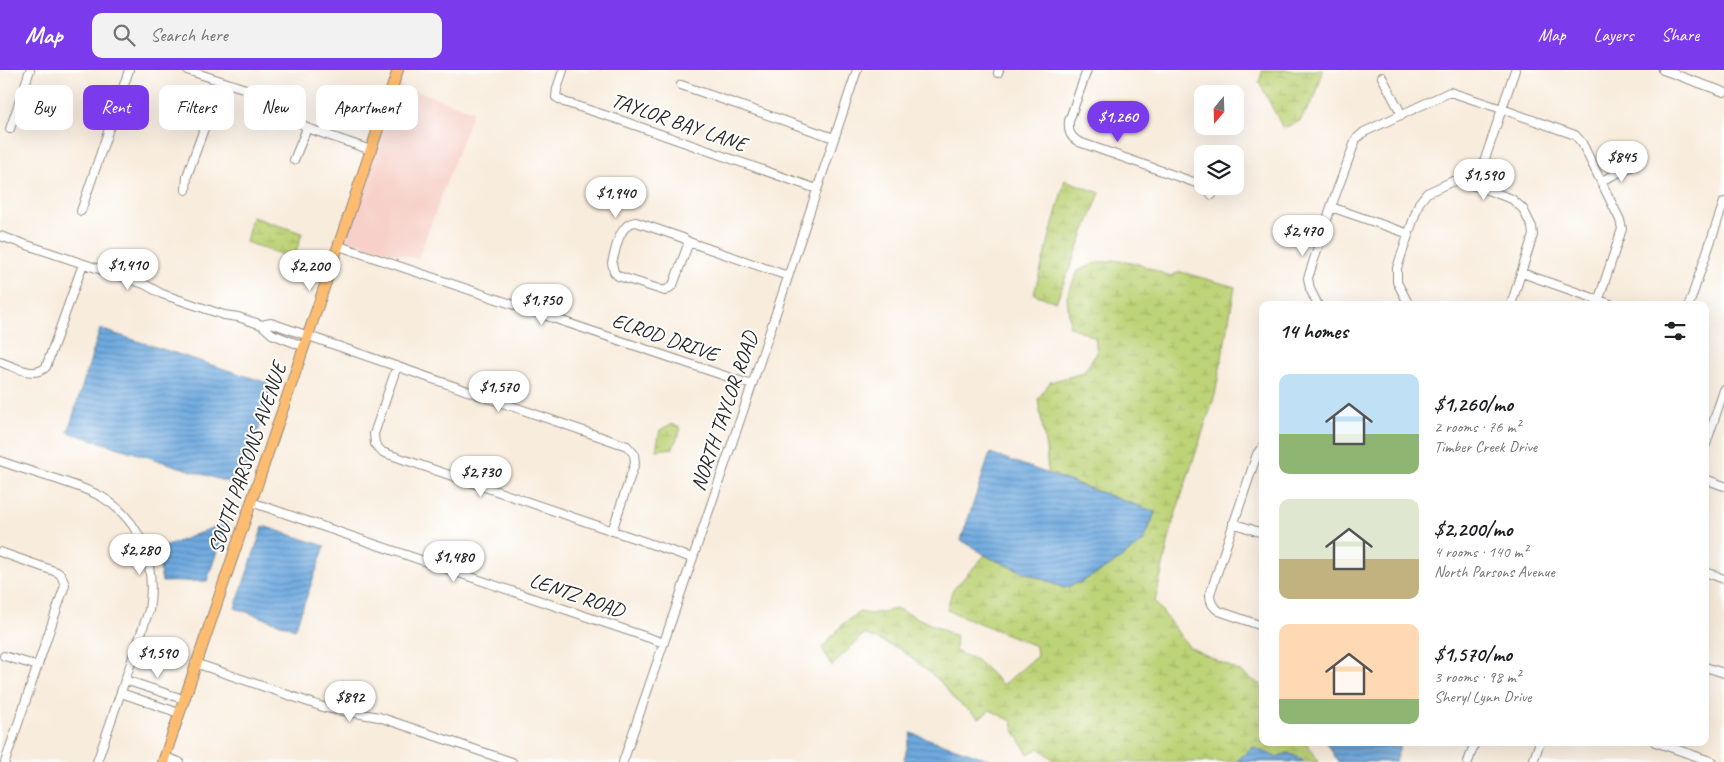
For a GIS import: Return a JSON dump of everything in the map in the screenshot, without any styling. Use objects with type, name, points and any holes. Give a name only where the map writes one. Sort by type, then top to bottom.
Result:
[{"type":"main road","name":"SOUTH PARSONS AVENUE","points":[[164,759],[195,663],[398,70]]},
{"type":"street","points":[[10,129],[30,70]]},
{"type":"street","points":[[81,211],[128,70]]},
{"type":"street","points":[[187,70],[252,91],[267,99],[307,128],[371,150]]},
{"type":"street","name":"TAYLOR BAY LANE","points":[[563,70],[556,89],[556,97],[564,102],[817,189]]},
{"type":"street","name":"NORTH TAYLOR ROAD","points":[[623,762],[857,70]]},
{"type":"street","points":[[1087,70],[1069,121],[1068,128],[1074,139],[1194,183]]},
{"type":"street","points":[[1476,186],[1515,70]]},
{"type":"street","points":[[1668,71],[1724,92]]},
{"type":"street","points":[[1382,77],[1402,114]]},
{"type":"street","points":[[186,190],[187,176],[221,81]]},
{"type":"street","points":[[681,85],[834,138]]},
{"type":"street","points":[[1316,301],[1310,289],[1308,278],[1356,139],[1364,132],[1450,92],[1502,108],[1575,135],[1582,143],[1620,220],[1622,230],[1599,301]]},
{"type":"street","points":[[294,160],[307,128]]},
{"type":"street","points":[[1601,181],[1633,166]]},
{"type":"street","points":[[1407,301],[1397,282],[1397,268],[1419,203],[1427,193],[1453,182],[1476,186],[1512,199],[1523,209],[1532,227],[1533,235],[1512,301]]},
{"type":"street","points":[[1690,301],[1724,202]]},
{"type":"street","points":[[1331,207],[1409,234]]},
{"type":"street","points":[[689,242],[673,285],[664,291],[618,276],[612,268],[623,227],[631,222],[636,222],[788,276]]},
{"type":"street","points":[[0,236],[144,284],[162,294],[224,315],[238,317],[262,325],[272,334],[305,346]]},
{"type":"street","name":"ELROD DRIVE","points":[[339,246],[752,385]]},
{"type":"street","points":[[0,362],[32,373],[38,373],[46,367],[83,264]]},
{"type":"street","points":[[1522,273],[1593,301]]},
{"type":"street","points":[[262,325],[271,324],[308,336],[627,446],[634,454],[635,463],[612,531]]},
{"type":"street","points":[[397,366],[374,434],[374,440],[378,449],[382,452],[692,558]]},
{"type":"street","points":[[1709,435],[1724,390]]},
{"type":"street","points":[[1259,451],[1210,594],[1214,608],[1259,625]]},
{"type":"street","points":[[0,461],[85,489],[101,497],[116,508],[137,533],[149,562],[152,593],[149,610],[97,762]]},
{"type":"street","points":[[1709,480],[1724,486]]},
{"type":"street","name":"LENTZ ROAD","points":[[251,502],[664,643]]},
{"type":"street","points":[[1233,523],[1259,532]]},
{"type":"street","points":[[0,552],[57,572],[63,580],[64,590],[5,762]]},
{"type":"street","points":[[1709,573],[1724,579]]},
{"type":"street","points":[[4,656],[38,666]]},
{"type":"street","points":[[195,663],[326,708],[379,717],[512,762]]},
{"type":"street","points":[[1709,668],[1724,673]]},
{"type":"street","points":[[125,680],[184,699]]},
{"type":"street","points":[[121,694],[179,713]]},
{"type":"street","points":[[1468,762],[1474,746]]},
{"type":"street","points":[[1533,762],[1539,746]]},
{"type":"street","points":[[1667,746],[1713,762]]},
{"type":"street","points":[[164,759],[179,762]]},
{"type":"shaded area","points":[[418,91],[473,111],[418,259],[345,240],[382,130],[418,130]]},
{"type":"green space","points":[[1263,70],[1323,70],[1315,97],[1300,121],[1283,128],[1259,82]]},
{"type":"green space","points":[[1065,180],[1100,193],[1056,302],[1034,294]]},
{"type":"green space","points":[[252,217],[302,233],[294,259],[246,242]]},
{"type":"green space","points":[[1113,260],[1138,264],[1170,276],[1181,272],[1235,287],[1215,395],[1173,521],[1155,602],[1189,647],[1239,671],[1259,684],[1259,746],[1309,746],[1319,762],[1303,762],[1302,759],[1288,753],[1276,757],[1253,747],[1236,762],[1056,762],[1039,748],[1028,754],[1014,730],[1012,721],[990,710],[979,718],[955,700],[940,681],[900,649],[864,634],[832,666],[822,648],[843,624],[859,612],[871,614],[898,609],[956,636],[955,651],[977,660],[1003,685],[1037,656],[1036,646],[947,610],[952,591],[985,555],[1064,588],[1081,582],[1110,566],[1144,541],[1155,512],[1048,473],[1038,399],[1050,382],[1083,373],[1097,353],[1095,337],[1070,327],[1067,296],[1078,271],[1094,264]]},
{"type":"green space","points":[[671,424],[681,428],[673,448],[656,450],[660,430]]},
{"type":"water","points":[[100,329],[274,385],[240,486],[68,432]]},
{"type":"water","points":[[990,453],[1155,512],[1144,541],[1110,566],[1081,582],[1064,588],[990,558],[961,540]]},
{"type":"water","points":[[227,522],[207,581],[162,582],[157,550]]},
{"type":"water","points":[[263,526],[325,546],[295,629],[235,608]]},
{"type":"water","points":[[911,733],[997,762],[907,762],[904,759]]},
{"type":"water","points":[[1329,746],[1400,746],[1395,762],[1338,762]]},
{"type":"water","points":[[1253,747],[1276,757],[1288,753],[1302,759],[1303,762],[1236,762]]}]
